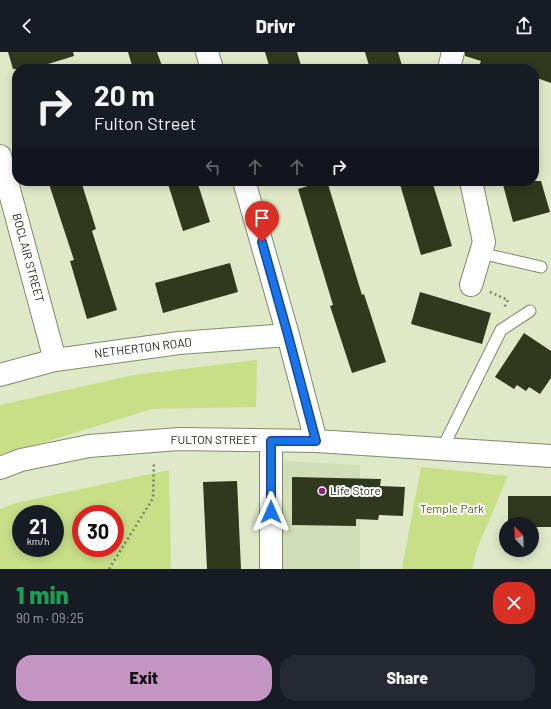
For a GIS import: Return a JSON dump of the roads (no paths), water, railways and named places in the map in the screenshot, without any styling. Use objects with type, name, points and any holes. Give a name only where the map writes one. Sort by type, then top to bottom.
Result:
[{"type":"street","points":[[208,52],[211,64]]},
{"type":"street","points":[[451,64],[453,52]]},
{"type":"street","name":"BOCLAIR STREET","points":[[0,157],[55,360]]},
{"type":"street","points":[[245,186],[288,335],[316,441]]},
{"type":"street","points":[[471,285],[484,242],[472,186]]},
{"type":"street","name":"NETHERTON ROAD","points":[[0,376],[55,360],[179,343],[288,335]]},
{"type":"street","name":"FULTON STREET","points":[[0,468],[21,460],[89,446],[179,439],[316,441],[551,456]]},
{"type":"street","points":[[271,441],[271,569]]},
{"type":"lane","points":[[480,253],[541,267]]},
{"type":"lane","points":[[442,449],[501,330],[530,311]]},
{"type":"place","name":"Life Store","points":[[322,491]]},
{"type":"park label","name":"Temple Park","points":[[452,509]]}]
